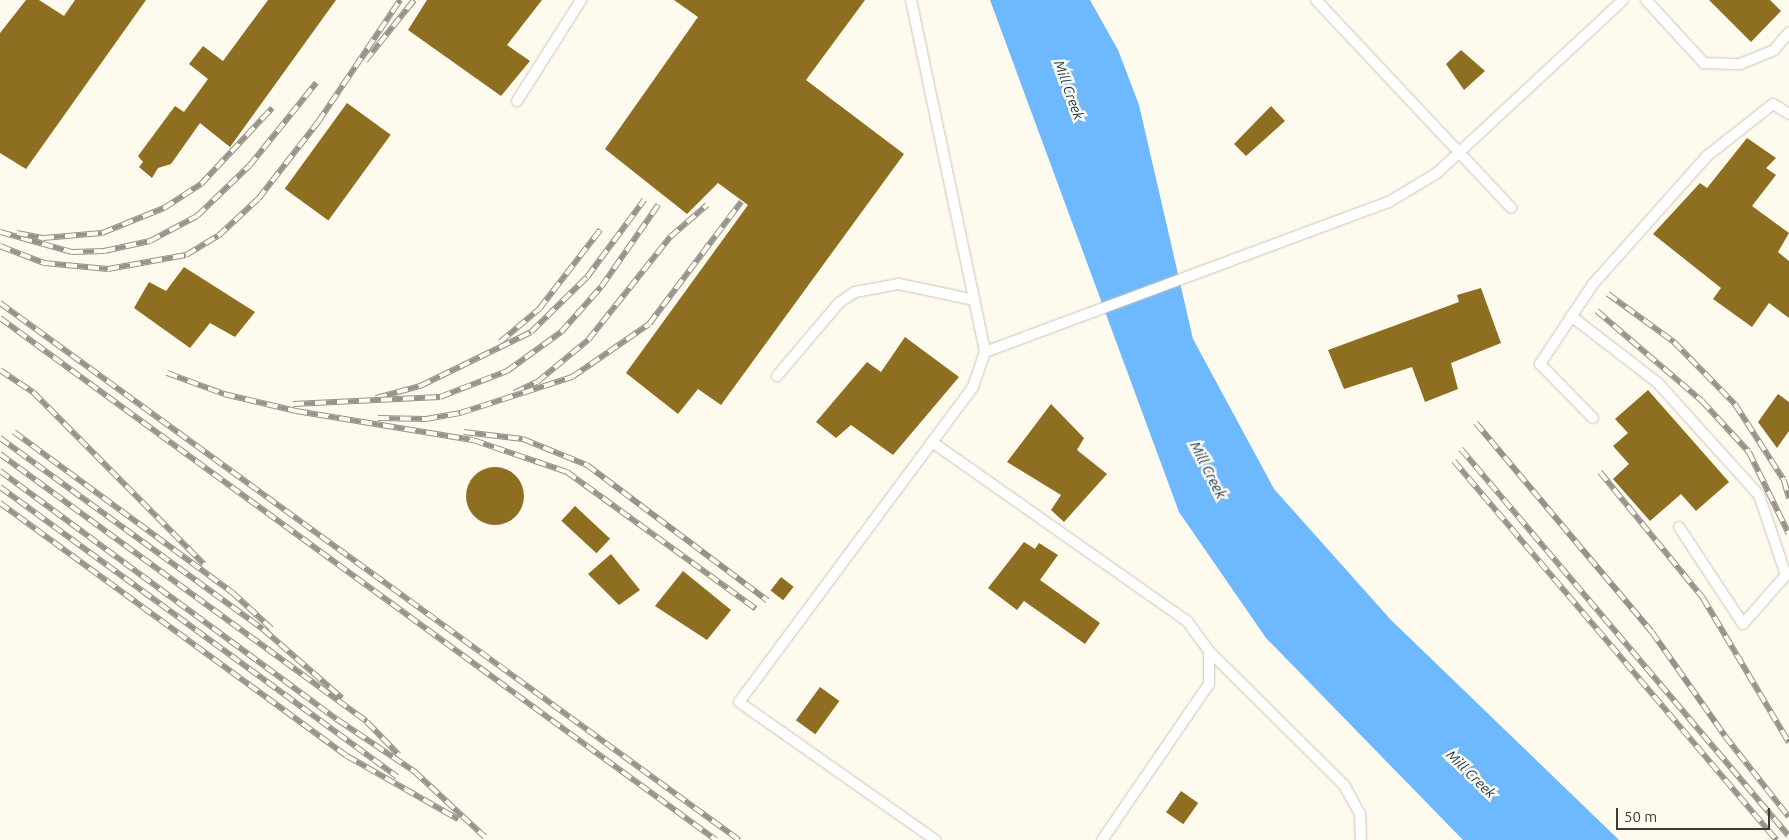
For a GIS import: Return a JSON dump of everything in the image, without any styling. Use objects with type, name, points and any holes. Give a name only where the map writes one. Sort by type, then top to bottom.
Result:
[{"type":"lane","points":[[517,101],[581,0]]},
{"type":"lane","points":[[911,0],[985,352],[973,387],[739,702],[934,840]]},
{"type":"lane","points":[[1316,0],[1458,154],[1511,208]]},
{"type":"lane","points":[[985,352],[1055,328],[1389,202],[1438,173],[1623,0]]},
{"type":"lane","points":[[1646,0],[1704,63],[1740,64],[1774,50],[1789,32]]},
{"type":"lane","points":[[1593,418],[1540,364],[1571,316],[1629,241],[1707,156],[1773,104],[1789,114]]},
{"type":"lane","points":[[777,376],[839,303],[855,292],[879,285],[922,286],[974,300]]},
{"type":"lane","points":[[1571,316],[1658,383],[1759,495],[1786,575],[1743,624],[1679,527]]},
{"type":"lane","points":[[932,442],[1187,621],[1208,652],[1344,785],[1360,814],[1361,840]]},
{"type":"lane","points":[[1102,840],[1209,684],[1208,652]]},
{"type":"water","name":"Mill Creek","points":[[990,0],[1090,0],[1118,50],[1139,105],[1193,339],[1274,489],[1391,620],[1619,840],[1463,840],[1266,638],[1179,512]]},
{"type":"building","points":[[26,0],[39,0],[64,16],[75,0],[146,0],[26,169],[0,153],[0,33]]},
{"type":"building","points":[[268,0],[336,0],[230,147],[200,123],[171,164],[158,168],[152,178],[139,167],[143,162],[138,156],[175,106],[184,112],[208,79],[189,64],[203,46],[223,61]]},
{"type":"building","points":[[427,0],[542,0],[507,45],[530,61],[501,96],[408,30]]},
{"type":"building","points":[[674,0],[865,0],[806,80],[904,154],[721,405],[698,389],[678,414],[626,373],[748,205],[718,183],[687,214],[605,149],[698,17]]},
{"type":"building","points":[[1709,0],[1770,0],[1781,11],[1751,42]]},
{"type":"building","points":[[1461,50],[1485,71],[1464,90],[1446,64]]},
{"type":"building","points":[[347,103],[391,135],[328,220],[285,189]]},
{"type":"building","points":[[1271,106],[1285,121],[1246,156],[1234,144]]},
{"type":"building","points":[[1747,138],[1776,158],[1766,168],[1776,175],[1752,206],[1789,233],[1778,252],[1789,261],[1789,318],[1769,303],[1752,327],[1713,299],[1721,288],[1653,234],[1700,183],[1707,188]]},
{"type":"building","points":[[184,267],[255,312],[235,337],[210,323],[190,348],[134,308],[149,282],[166,291]]},
{"type":"building","points":[[1481,288],[1501,343],[1451,363],[1458,389],[1425,402],[1412,367],[1344,389],[1328,350],[1459,302],[1457,295]]},
{"type":"building","points":[[905,337],[959,377],[893,455],[851,425],[836,438],[816,422],[867,362],[881,372]]},
{"type":"building","points":[[1648,390],[1729,482],[1696,511],[1681,494],[1650,521],[1613,479],[1629,464],[1613,446],[1628,433],[1615,419]]},
{"type":"building","points":[[1778,394],[1789,402],[1789,431],[1777,448],[1758,422]]},
{"type":"building","points":[[1051,404],[1084,438],[1077,450],[1107,474],[1064,522],[1051,510],[1061,495],[1007,462]]},
{"type":"building","points":[[495,467],[511,472],[519,480],[524,496],[519,512],[511,520],[495,525],[479,520],[471,512],[466,496],[471,480],[479,472]]},
{"type":"building","points":[[575,506],[610,539],[596,553],[561,521]]},
{"type":"building","points":[[1024,542],[1035,549],[1039,543],[1058,555],[1040,580],[1100,623],[1085,644],[1024,601],[1017,610],[988,588]]},
{"type":"building","points":[[611,554],[640,590],[619,605],[588,574]]},
{"type":"building","points":[[683,571],[731,610],[707,640],[655,606]]},
{"type":"building","points":[[781,577],[794,587],[783,600],[771,590]]},
{"type":"building","points":[[820,687],[839,701],[815,734],[796,720]]},
{"type":"building","points":[[1181,791],[1198,803],[1183,824],[1166,812]]},
{"type":"railway","points":[[0,246],[44,263],[108,269],[186,255],[218,236],[258,199],[318,122],[400,0]]},
{"type":"railway","points":[[365,61],[414,0]]},
{"type":"railway","points":[[0,232],[72,252],[104,251],[150,241],[197,216],[249,166],[316,83]]},
{"type":"railway","points":[[17,233],[43,238],[102,233],[164,208],[201,184],[272,108]]},
{"type":"railway","points":[[376,398],[420,386],[531,332],[587,277],[644,200]]},
{"type":"railway","points":[[378,418],[426,419],[460,413],[572,377],[649,324],[741,202]]},
{"type":"railway","points":[[293,404],[440,397],[507,371],[561,332],[601,287],[658,205]]},
{"type":"railway","points":[[514,393],[537,382],[588,340],[670,237],[707,205]]},
{"type":"railway","points":[[500,342],[539,309],[600,230]]},
{"type":"railway","points":[[1608,294],[1674,342],[1735,404],[1784,480],[1789,498]]},
{"type":"railway","points":[[0,303],[739,840]]},
{"type":"railway","points":[[1597,311],[1702,401],[1749,452],[1789,534]]},
{"type":"railway","points":[[0,318],[716,840]]},
{"type":"railway","points":[[0,370],[33,392],[204,564]]},
{"type":"railway","points":[[167,373],[224,394],[296,411],[473,440],[567,472],[756,609]]},
{"type":"railway","points":[[1476,423],[1652,632],[1725,736],[1789,817]]},
{"type":"railway","points":[[14,432],[232,592],[272,629]]},
{"type":"railway","points":[[464,432],[523,439],[587,465],[768,601]]},
{"type":"railway","points":[[0,438],[263,629],[342,698]]},
{"type":"railway","points":[[1461,449],[1789,836]]},
{"type":"railway","points":[[0,454],[367,722],[399,755]]},
{"type":"railway","points":[[1454,461],[1777,840]]},
{"type":"railway","points":[[0,471],[338,720],[414,771],[485,837]]},
{"type":"railway","points":[[1600,472],[1703,598],[1789,742]]},
{"type":"railway","points":[[0,487],[398,777]]},
{"type":"railway","points":[[0,503],[347,756],[458,819]]}]
